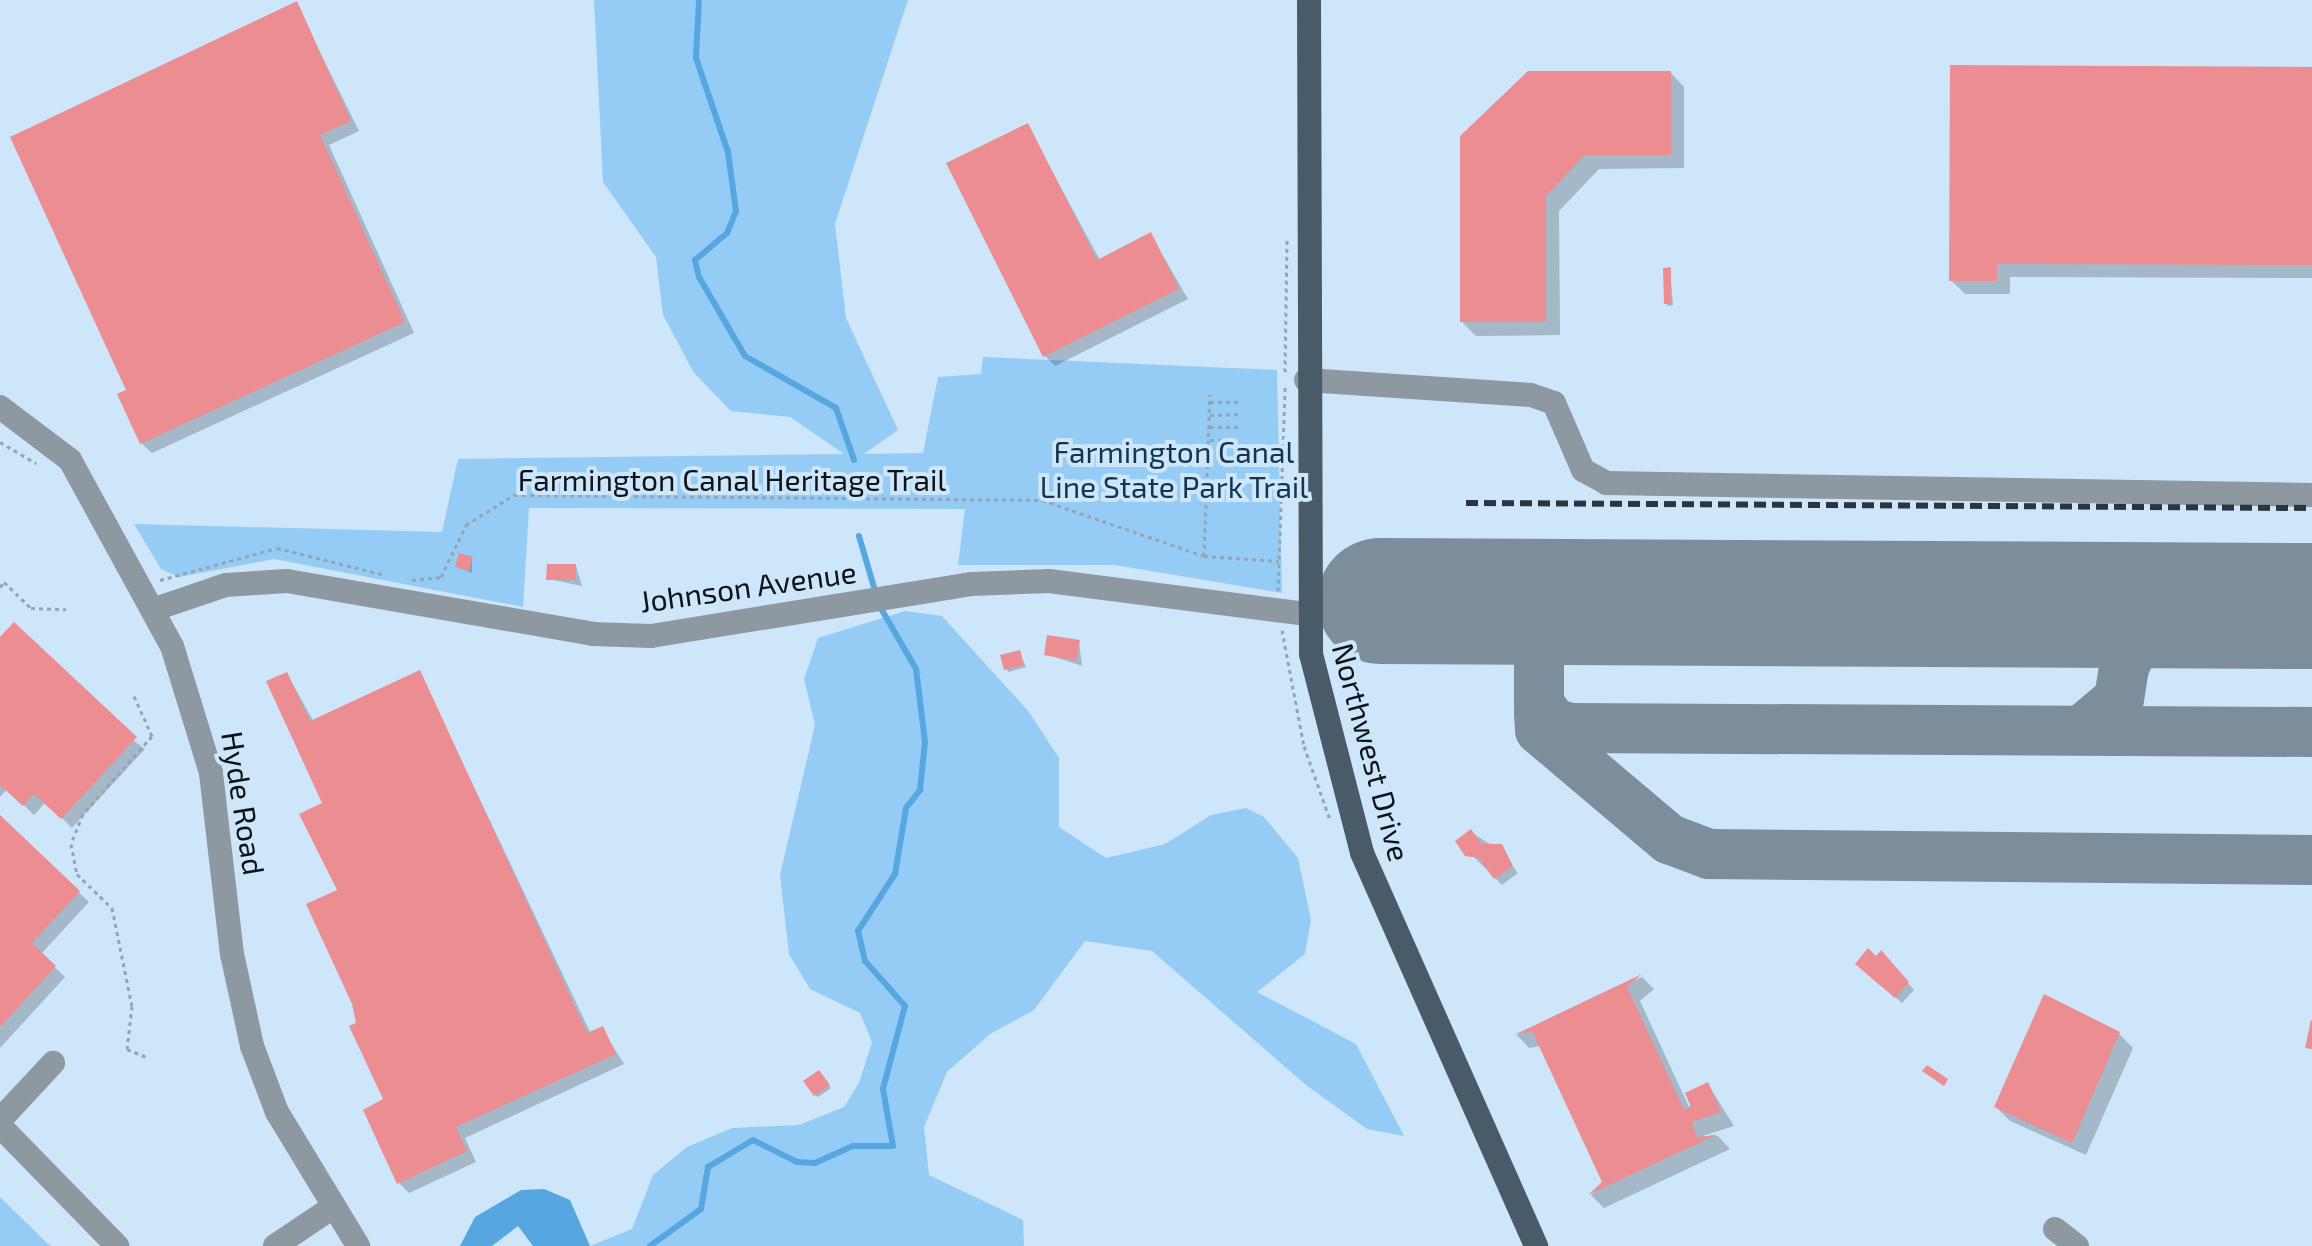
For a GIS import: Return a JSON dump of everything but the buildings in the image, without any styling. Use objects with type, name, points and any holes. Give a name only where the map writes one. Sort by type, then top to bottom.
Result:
[{"type":"main road","name":"Northwest Drive","points":[[1309,0],[1306,614],[1325,724],[1362,853],[1536,1246]]},
{"type":"street","points":[[1306,380],[1531,395],[1554,403],[1583,470],[1606,483],[2312,495]]},
{"type":"street","name":"Hyde Road","points":[[0,407],[70,460],[155,609],[205,744],[252,1046],[277,1112],[358,1246]]},
{"type":"street","name":"Johnson Avenue","points":[[155,609],[226,585],[287,581],[566,630],[651,636],[892,597],[1049,581],[1306,614]]},
{"type":"street","points":[[0,1120],[53,1063]]},
{"type":"street","points":[[0,1126],[117,1246]]},
{"type":"street","points":[[275,1246],[333,1207]]},
{"type":"street","points":[[2055,1229],[2077,1246]]},
{"type":"path","points":[[1277,582],[1287,231]]},
{"type":"path","points":[[1204,556],[1210,394]]},
{"type":"path","points":[[1210,402],[1240,402]]},
{"type":"path","points":[[1210,415],[1241,414]]},
{"type":"path","points":[[1210,427],[1240,427]]},
{"type":"path","points":[[1210,440],[1241,440]]},
{"type":"path","points":[[0,442],[48,471]]},
{"type":"path","name":"Farmington Canal Heritage Trail","points":[[405,579],[441,577],[466,525],[514,495],[1042,500],[1204,556],[1279,561]]},
{"type":"path","points":[[157,581],[277,548],[391,576]]},
{"type":"path","points":[[0,587],[4,582],[31,608],[66,609]]},
{"type":"path","points":[[134,696],[152,736],[83,814],[71,844],[77,874],[112,908],[132,1006],[127,1049],[147,1057]]},
{"type":"green space","name":"Farmington Canal Line State Park Trail","points":[[594,0],[908,0],[835,224],[846,318],[898,430],[864,454],[923,453],[938,377],[981,374],[983,357],[1277,370],[1282,593],[1115,565],[958,565],[965,509],[529,508],[523,607],[274,559],[179,577],[161,569],[134,524],[442,532],[458,459],[844,454],[790,417],[731,411],[694,373],[663,315],[656,257],[603,182]]},
{"type":"green space","points":[[905,611],[942,616],[1029,712],[1059,758],[1059,827],[1106,858],[1165,844],[1211,815],[1246,808],[1264,817],[1298,858],[1311,920],[1305,954],[1257,992],[1356,1044],[1404,1136],[1367,1129],[1306,1085],[1152,951],[1085,941],[1034,1010],[990,1034],[947,1072],[924,1127],[929,1175],[1023,1220],[1024,1246],[590,1246],[632,1229],[653,1175],[687,1147],[732,1128],[799,1125],[844,1107],[859,1083],[872,1042],[860,1013],[810,989],[789,954],[780,875],[815,725],[804,679],[818,638]]},
{"type":"green space","points":[[0,1197],[47,1243],[51,1246],[0,1246]]},
{"type":"shaded area","points":[[544,1189],[570,1200],[590,1246],[533,1246],[518,1226],[492,1246],[460,1246],[475,1217],[521,1190]]},
{"type":"waterway","points":[[699,0],[696,58],[728,152],[736,211],[727,233],[695,260],[699,277],[745,356],[836,408],[854,460]]},
{"type":"waterway","points":[[859,536],[876,594]]},
{"type":"waterway","points":[[650,1246],[701,1209],[708,1167],[753,1140],[797,1162],[815,1163],[853,1146],[893,1146],[883,1089],[905,1006],[865,961],[858,931],[895,874],[906,808],[920,790],[925,742],[916,669],[879,605]]},
{"type":"taxiway","points":[[1539,602],[1539,704],[1553,723],[1571,728],[2312,732]]},
{"type":"taxiway","points":[[2064,605],[2098,616],[2126,655],[2119,699],[2082,730]]},
{"type":"taxiway","points":[[2126,663],[2141,631],[2181,605]]},
{"type":"taxiway","points":[[1539,714],[1540,730],[1669,839],[1709,854],[2312,860]]},
{"type":"runway","points":[[1380,601],[2312,606]]},
{"type":"railway","points":[[1466,503],[2312,508]]}]
